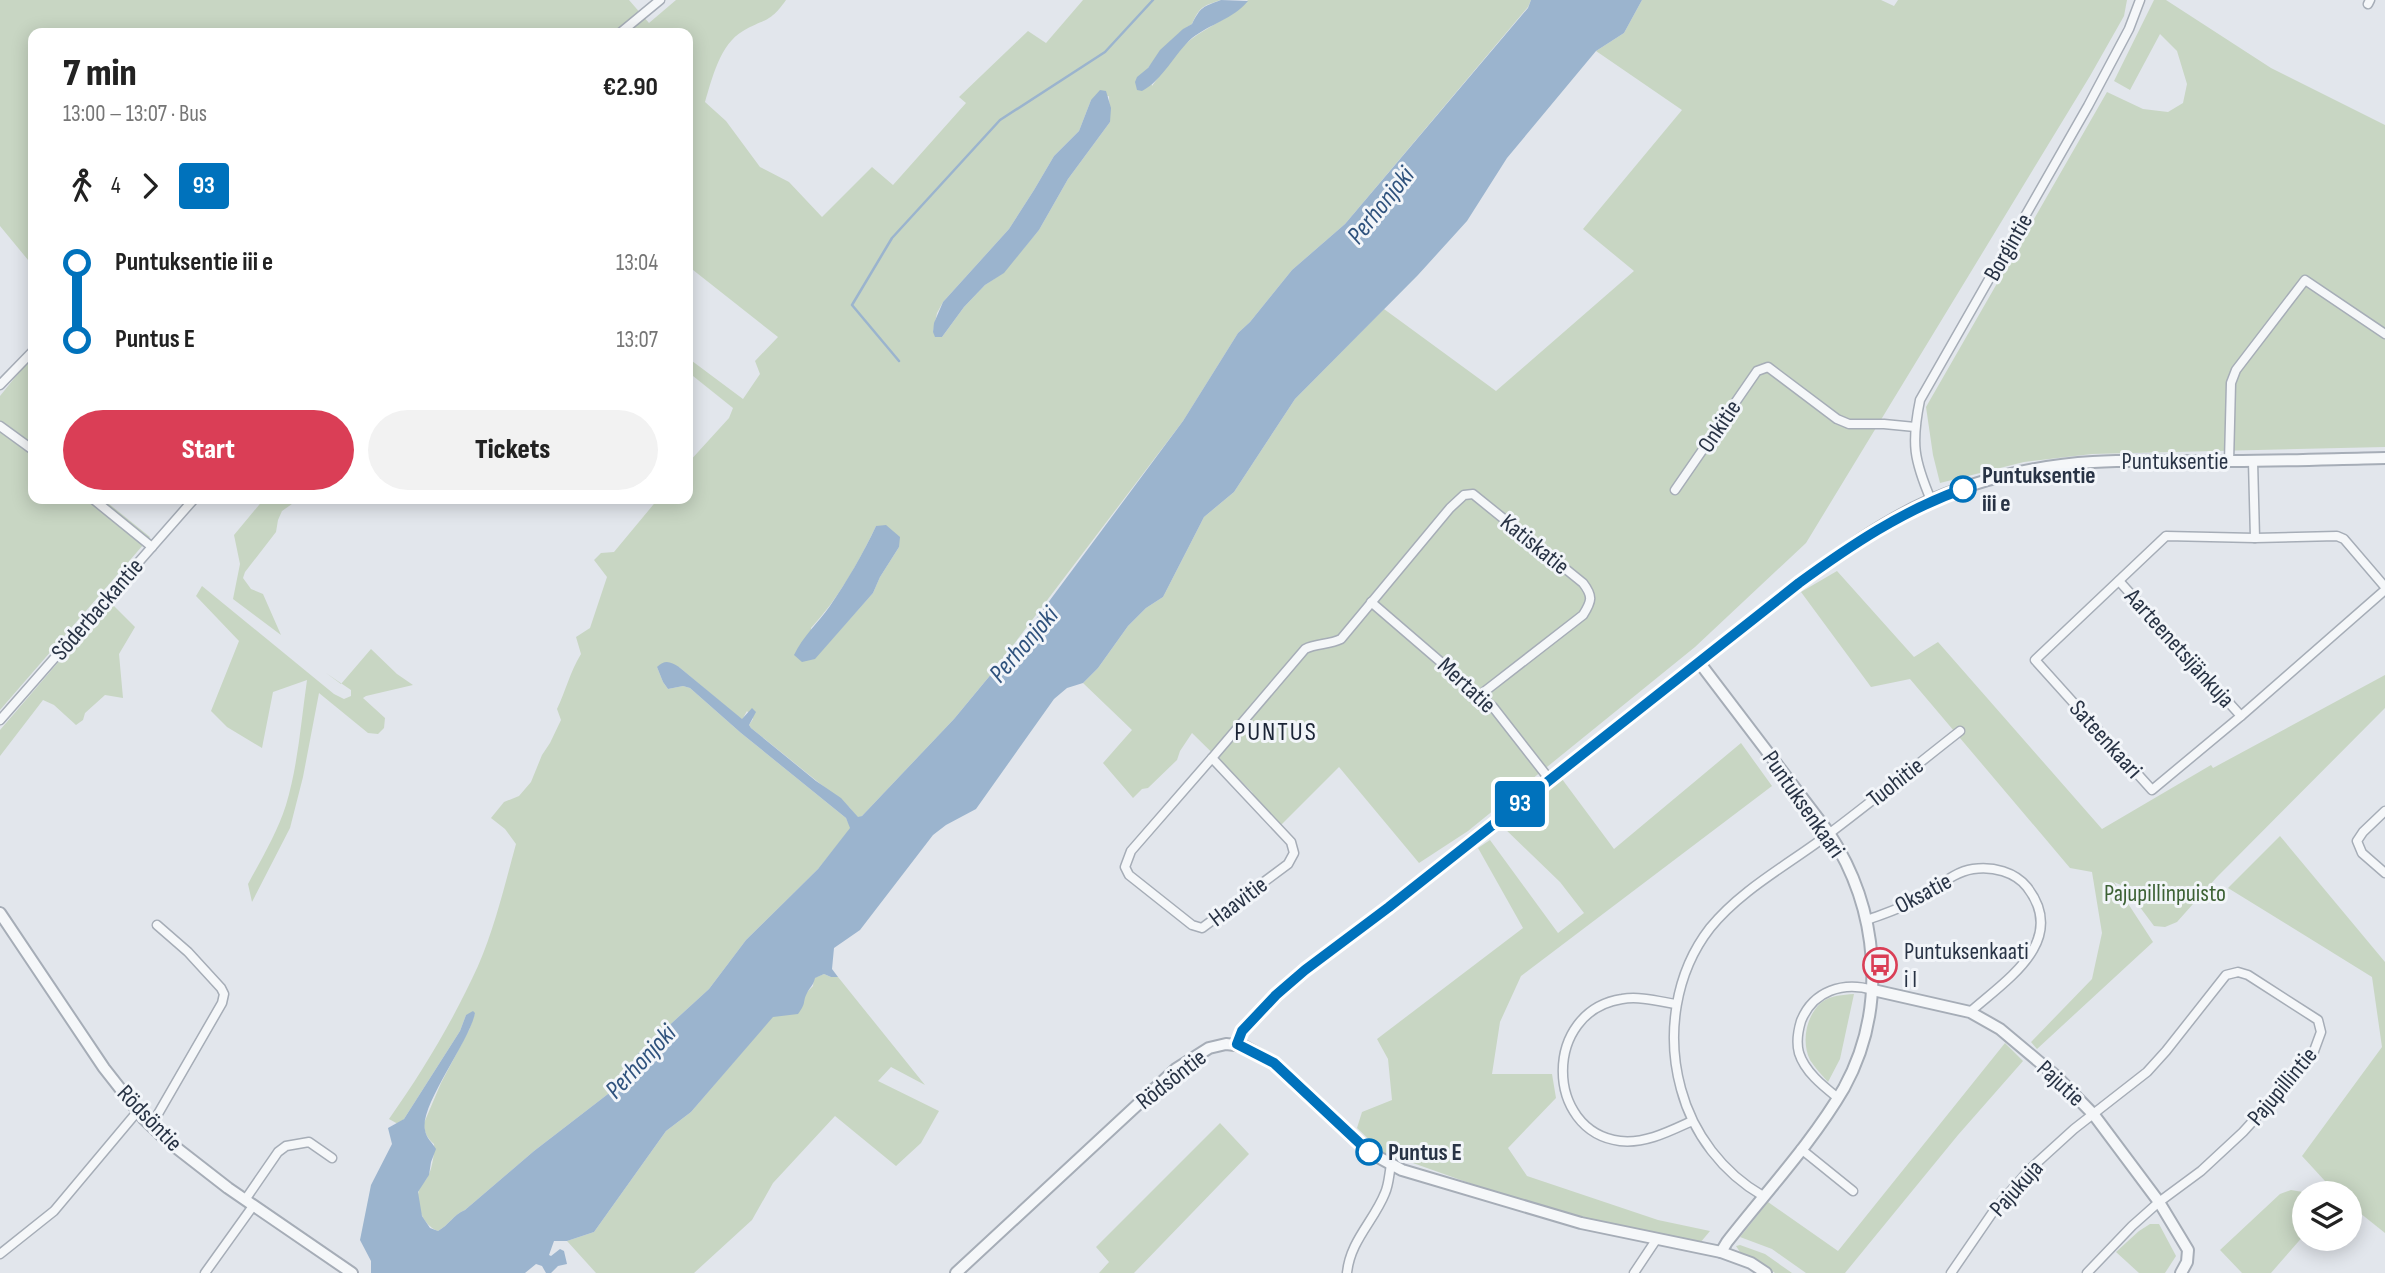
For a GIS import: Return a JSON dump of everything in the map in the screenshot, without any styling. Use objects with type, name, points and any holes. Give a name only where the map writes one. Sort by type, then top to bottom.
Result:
[{"type":"street","points":[[626,28],[660,0]]},
{"type":"street","name":"Borgintie","points":[[1931,500],[1917,468],[1915,427],[1920,400],[2088,106],[2129,29],[2140,0]]},
{"type":"street","points":[[2229,461],[2231,383],[2236,370],[2305,280],[2385,334]]},
{"type":"street","points":[[0,385],[28,356]]},
{"type":"street","name":"Onkitie","points":[[1675,490],[1757,371],[1768,367],[1838,419],[1849,424],[1915,427]]},
{"type":"street","points":[[0,426],[28,446]]},
{"type":"street","name":"Puntuksentie","points":[[1237,1044],[1242,1031],[1276,995],[1305,970],[1799,583],[1857,542],[1931,500],[2004,477],[2063,465],[2157,460],[2385,458]]},
{"type":"street","points":[[2253,461],[2255,538]]},
{"type":"street","name":"Katiskatie","points":[[1371,602],[1450,508],[1464,495],[1474,494],[1583,583],[1591,594],[1591,603],[1583,615],[1480,695]]},
{"type":"street","points":[[99,504],[152,547]]},
{"type":"street","name":"Söderbackantie","points":[[0,720],[190,504]]},
{"type":"street","name":"Sateenkaari","points":[[2166,536],[2255,538],[2337,536],[2344,539],[2385,588],[2242,716],[2152,790],[2035,660],[2166,536]]},
{"type":"street","name":"Aarteenetsijänkuja","points":[[2119,581],[2242,716]]},
{"type":"street","name":"Mertatie","points":[[1371,602],[1493,707],[1550,780]]},
{"type":"street","name":"Haavitie","points":[[1213,758],[1292,842],[1294,853],[1288,864],[1202,928],[1192,925],[1129,875],[1125,867],[1131,851],[1305,649],[1329,645],[1341,639],[1371,602]]},
{"type":"street","name":"Puntuksenkaari","points":[[1699,662],[1829,833],[1851,873],[1867,920],[1873,990],[1854,1063],[1838,1098],[1721,1252]]},
{"type":"street","name":"Tuohitie","points":[[1675,1004],[1690,964],[1710,928],[1742,898],[1960,731]]},
{"type":"street","points":[[2385,811],[2362,832],[2357,841],[2362,853],[2385,873]]},
{"type":"street","name":"Oksatie","points":[[1867,920],[1906,905],[1963,872],[1974,869],[2001,871],[2023,882],[2039,913],[2040,936],[2026,961],[1970,1012]]},
{"type":"street","name":"Rödsöntie","points":[[0,913],[137,1112],[182,1153],[249,1203],[352,1273]]},
{"type":"street","points":[[151,1126],[222,1003],[224,994],[222,988],[188,952],[157,925]]},
{"type":"street","name":"Pajupillintie","points":[[2094,1115],[2135,1083],[2166,1051],[2221,979],[2231,972],[2248,975],[2318,1020],[2320,1040],[2295,1075],[2223,1152],[2159,1202]]},
{"type":"street","points":[[1838,1098],[1817,1080],[1803,1062],[1797,1043],[1798,1030],[1807,1007],[1821,996],[1849,986],[1873,990]]},
{"type":"street","name":"Pajutie","points":[[1873,990],[1970,1012],[2015,1040],[2056,1076],[2094,1115],[2159,1202],[2185,1245],[2188,1256],[2181,1273]]},
{"type":"street","points":[[1692,1121],[1636,1141],[1607,1138],[1583,1122],[1573,1110],[1562,1073],[1568,1040],[1587,1016],[1601,1006],[1622,999],[1636,998],[1675,1004],[1676,1068],[1692,1121],[1715,1156],[1730,1172],[1763,1196]]},
{"type":"street","name":"Rödsöntie","points":[[956,1273],[1176,1069],[1209,1048],[1237,1044],[1274,1063],[1369,1152],[1391,1165],[1581,1223],[1721,1252],[1751,1263],[1766,1273]]},
{"type":"street","points":[[0,1254],[54,1211],[137,1112]]},
{"type":"street","name":"Pajukuja","points":[[1951,1273],[2010,1190],[2049,1151],[2094,1115]]},
{"type":"street","points":[[205,1273],[278,1152],[286,1146],[309,1142],[332,1158]]},
{"type":"street","points":[[1801,1149],[1853,1191]]},
{"type":"street","points":[[1347,1273],[1351,1252],[1385,1193],[1391,1165]]},
{"type":"street","points":[[2087,1273],[2111,1246],[2159,1202]]},
{"type":"street","points":[[1634,1273],[1656,1240]]},
{"type":"green space","points":[[0,0],[629,0],[649,23],[676,0],[786,0],[771,17],[743,31],[728,44],[718,63],[705,102],[726,121],[760,167],[789,182],[822,217],[872,167],[893,185],[966,103],[959,97],[1028,31],[1046,43],[1083,0],[1221,0],[1200,10],[1192,24],[1173,38],[1148,68],[1152,86],[1184,46],[1248,0],[1531,0],[1528,7],[1345,224],[1292,270],[1238,333],[1183,421],[992,673],[954,719],[862,816],[858,818],[849,807],[751,728],[749,725],[753,719],[747,711],[742,720],[679,667],[657,667],[668,689],[683,686],[690,688],[846,818],[851,828],[818,869],[746,940],[709,989],[639,1053],[608,1094],[438,1231],[428,1225],[418,1202],[419,1190],[429,1173],[434,1151],[434,1144],[426,1135],[424,1123],[475,1013],[466,1015],[460,1031],[404,1119],[398,1124],[389,1119],[448,1025],[469,986],[490,936],[516,844],[505,829],[491,818],[504,802],[519,796],[531,782],[561,720],[557,709],[581,654],[576,637],[590,628],[607,577],[594,560],[601,553],[614,552],[654,504],[693,504],[693,458],[729,418],[733,408],[693,376],[693,362],[743,399],[760,374],[755,361],[778,337],[693,270],[693,28],[28,28],[28,260],[0,226]],"holes":[[[1109,96],[1110,122],[1068,179],[1039,230],[1003,273],[985,285],[964,307],[942,337],[933,332],[937,313],[943,302],[1009,229],[1054,156],[1079,131],[1091,100]],[[876,526],[899,547],[873,593],[815,658],[811,628],[847,580]]]},
{"type":"green space","points":[[1642,0],[1881,0],[1894,6],[1898,0],[2127,0],[2124,16],[2090,76],[1806,543],[1695,647],[1468,831],[1419,863],[1339,767],[1279,827],[1258,804],[1252,792],[1192,733],[1177,760],[1148,788],[1142,789],[1133,798],[1103,763],[1132,730],[1083,683],[1098,668],[1128,626],[1146,608],[1163,597],[1204,517],[1234,492],[1295,399],[1384,309],[1496,391],[1634,271],[1583,229],[1682,110],[1596,51],[1624,33]]},
{"type":"green space","points":[[2154,0],[2166,0],[2271,68],[2385,125],[2385,447],[2092,454],[2024,462],[1940,483],[1926,407],[2107,92],[2143,109],[2168,112],[2183,103],[2187,84],[2177,51],[2160,34],[2130,90],[2114,81]]},
{"type":"green space","points":[[28,361],[28,504],[109,504],[150,537],[0,710],[0,396]]},
{"type":"green space","points":[[260,504],[292,504],[282,511],[276,532],[243,578],[251,589],[263,594],[281,635],[233,599],[240,564],[234,535]]},
{"type":"green space","name":"Pajupillinpuisto","points":[[1837,571],[1914,657],[1938,642],[2102,829],[2211,765],[2213,768],[2385,675],[2385,708],[2217,877],[2177,922],[2165,927],[2154,926],[2125,887],[2114,882],[2153,942],[2037,1049],[2031,1042],[2092,979],[2102,933],[2092,872],[2070,868],[1910,679],[1871,687],[1801,592]]},
{"type":"green space","points":[[202,586],[334,694],[344,699],[351,696],[351,690],[341,683],[371,649],[413,685],[363,698],[385,718],[384,728],[378,734],[368,733],[319,693],[290,828],[252,902],[248,884],[278,826],[290,790],[307,680],[273,692],[262,748],[227,727],[211,711],[239,641],[196,596]]},
{"type":"green space","points":[[110,602],[135,627],[119,654],[123,698],[105,695],[76,725],[54,705],[43,700],[0,756],[0,730]]},
{"type":"green space","points":[[1741,743],[1772,786],[1521,976],[1500,1022],[1492,1074],[1552,1074],[1556,1098],[1508,1148],[1527,1176],[1658,1220],[1710,1231],[1700,1243],[1595,1221],[1517,1200],[1382,1152],[1357,1128],[1362,1112],[1392,1100],[1388,1059],[1377,1039],[1523,928],[1478,848],[1490,840],[1558,933],[1584,913],[1560,882],[1502,826],[1562,779],[1614,849]]},
{"type":"green space","points":[[2280,836],[2385,962],[2385,1233],[2362,1215],[2362,1181],[2325,1181],[2302,1156],[2382,1047],[2372,977],[2228,888]]},
{"type":"green space","points":[[824,974],[838,977],[925,1085],[891,1067],[878,1081],[939,1111],[921,1143],[896,1166],[835,1116],[773,1183],[752,1220],[694,1273],[596,1273],[567,1241],[594,1232],[666,1131],[691,1112],[773,1016],[806,993],[813,986],[814,978]]},
{"type":"green space","points":[[1854,994],[1840,1059],[1828,1082],[1807,1053],[1809,1021],[1822,1002],[1837,996]]},
{"type":"green space","points":[[2005,1043],[2023,1061],[1958,1135],[1845,1273],[1806,1273],[1772,1249],[1740,1237],[1768,1202],[1838,1251]]},
{"type":"green space","points":[[1220,1123],[1249,1154],[1134,1273],[1099,1273],[1109,1262],[1096,1247]]},
{"type":"green space","points":[[2292,1190],[2292,1249],[2271,1273],[2242,1273],[2220,1250],[2280,1194]]},
{"type":"green space","points":[[2150,1224],[2159,1224],[2176,1256],[2165,1273],[2139,1273],[2116,1252]]},
{"type":"green space","points":[[1736,1246],[1765,1254],[1792,1273],[1775,1273],[1742,1255]]},
{"type":"water","points":[[1221,0],[1248,1],[1192,38],[1156,80],[1142,91],[1137,90],[1137,77],[1148,68],[1160,50],[1192,24],[1203,8]]},
{"type":"water","name":"Perhonjoki","points":[[1531,0],[1642,0],[1624,33],[1596,51],[1507,158],[1467,221],[1418,275],[1295,399],[1234,492],[1204,517],[1163,597],[1146,608],[1128,626],[1098,668],[1083,683],[1067,688],[1054,699],[976,809],[933,835],[860,930],[834,948],[832,969],[838,977],[824,974],[815,978],[798,1014],[773,1017],[691,1112],[666,1131],[594,1232],[567,1241],[554,1241],[549,1255],[560,1249],[564,1251],[567,1264],[558,1266],[551,1273],[546,1273],[542,1266],[536,1264],[525,1273],[371,1273],[371,1261],[360,1240],[371,1185],[392,1144],[388,1128],[404,1119],[460,1031],[466,1015],[473,1011],[475,1013],[425,1119],[426,1133],[436,1149],[429,1175],[418,1192],[422,1216],[430,1228],[438,1231],[608,1094],[639,1053],[709,989],[746,940],[818,869],[850,828],[846,818],[690,688],[683,686],[668,689],[657,667],[668,662],[679,667],[742,719],[752,708],[756,712],[749,725],[751,728],[841,798],[858,817],[862,816],[954,719],[1027,631],[1183,421],[1238,333],[1292,270],[1345,224],[1528,8]]},
{"type":"water","points":[[1100,90],[1106,91],[1111,108],[1110,122],[1068,179],[1039,230],[1004,273],[985,285],[964,307],[942,337],[935,337],[934,323],[943,302],[1009,229],[1054,156],[1079,131],[1091,100]]},
{"type":"water","points":[[886,525],[900,537],[899,547],[873,593],[815,659],[802,662],[794,655],[798,648],[843,587],[876,526]]},
{"type":"waterway","points":[[899,361],[852,305],[892,238],[1000,120],[1105,52],[1153,0]]},
{"type":"bus line","name":"93","points":[[1369,1152],[1274,1063],[1237,1044],[1242,1031],[1276,995],[1305,970],[1578,759],[1799,583],[1857,542],[1908,511],[1963,489]]},
{"type":"place","name":"Puntuksentie iii e","points":[[1963,489]]},
{"type":"place","name":"Puntuksenkaati i I","points":[[1880,965]]},
{"type":"place","name":"Puntus E","points":[[1369,1152]]},
{"type":"district","name":"PUNTUS","points":[[1276,731]]}]
